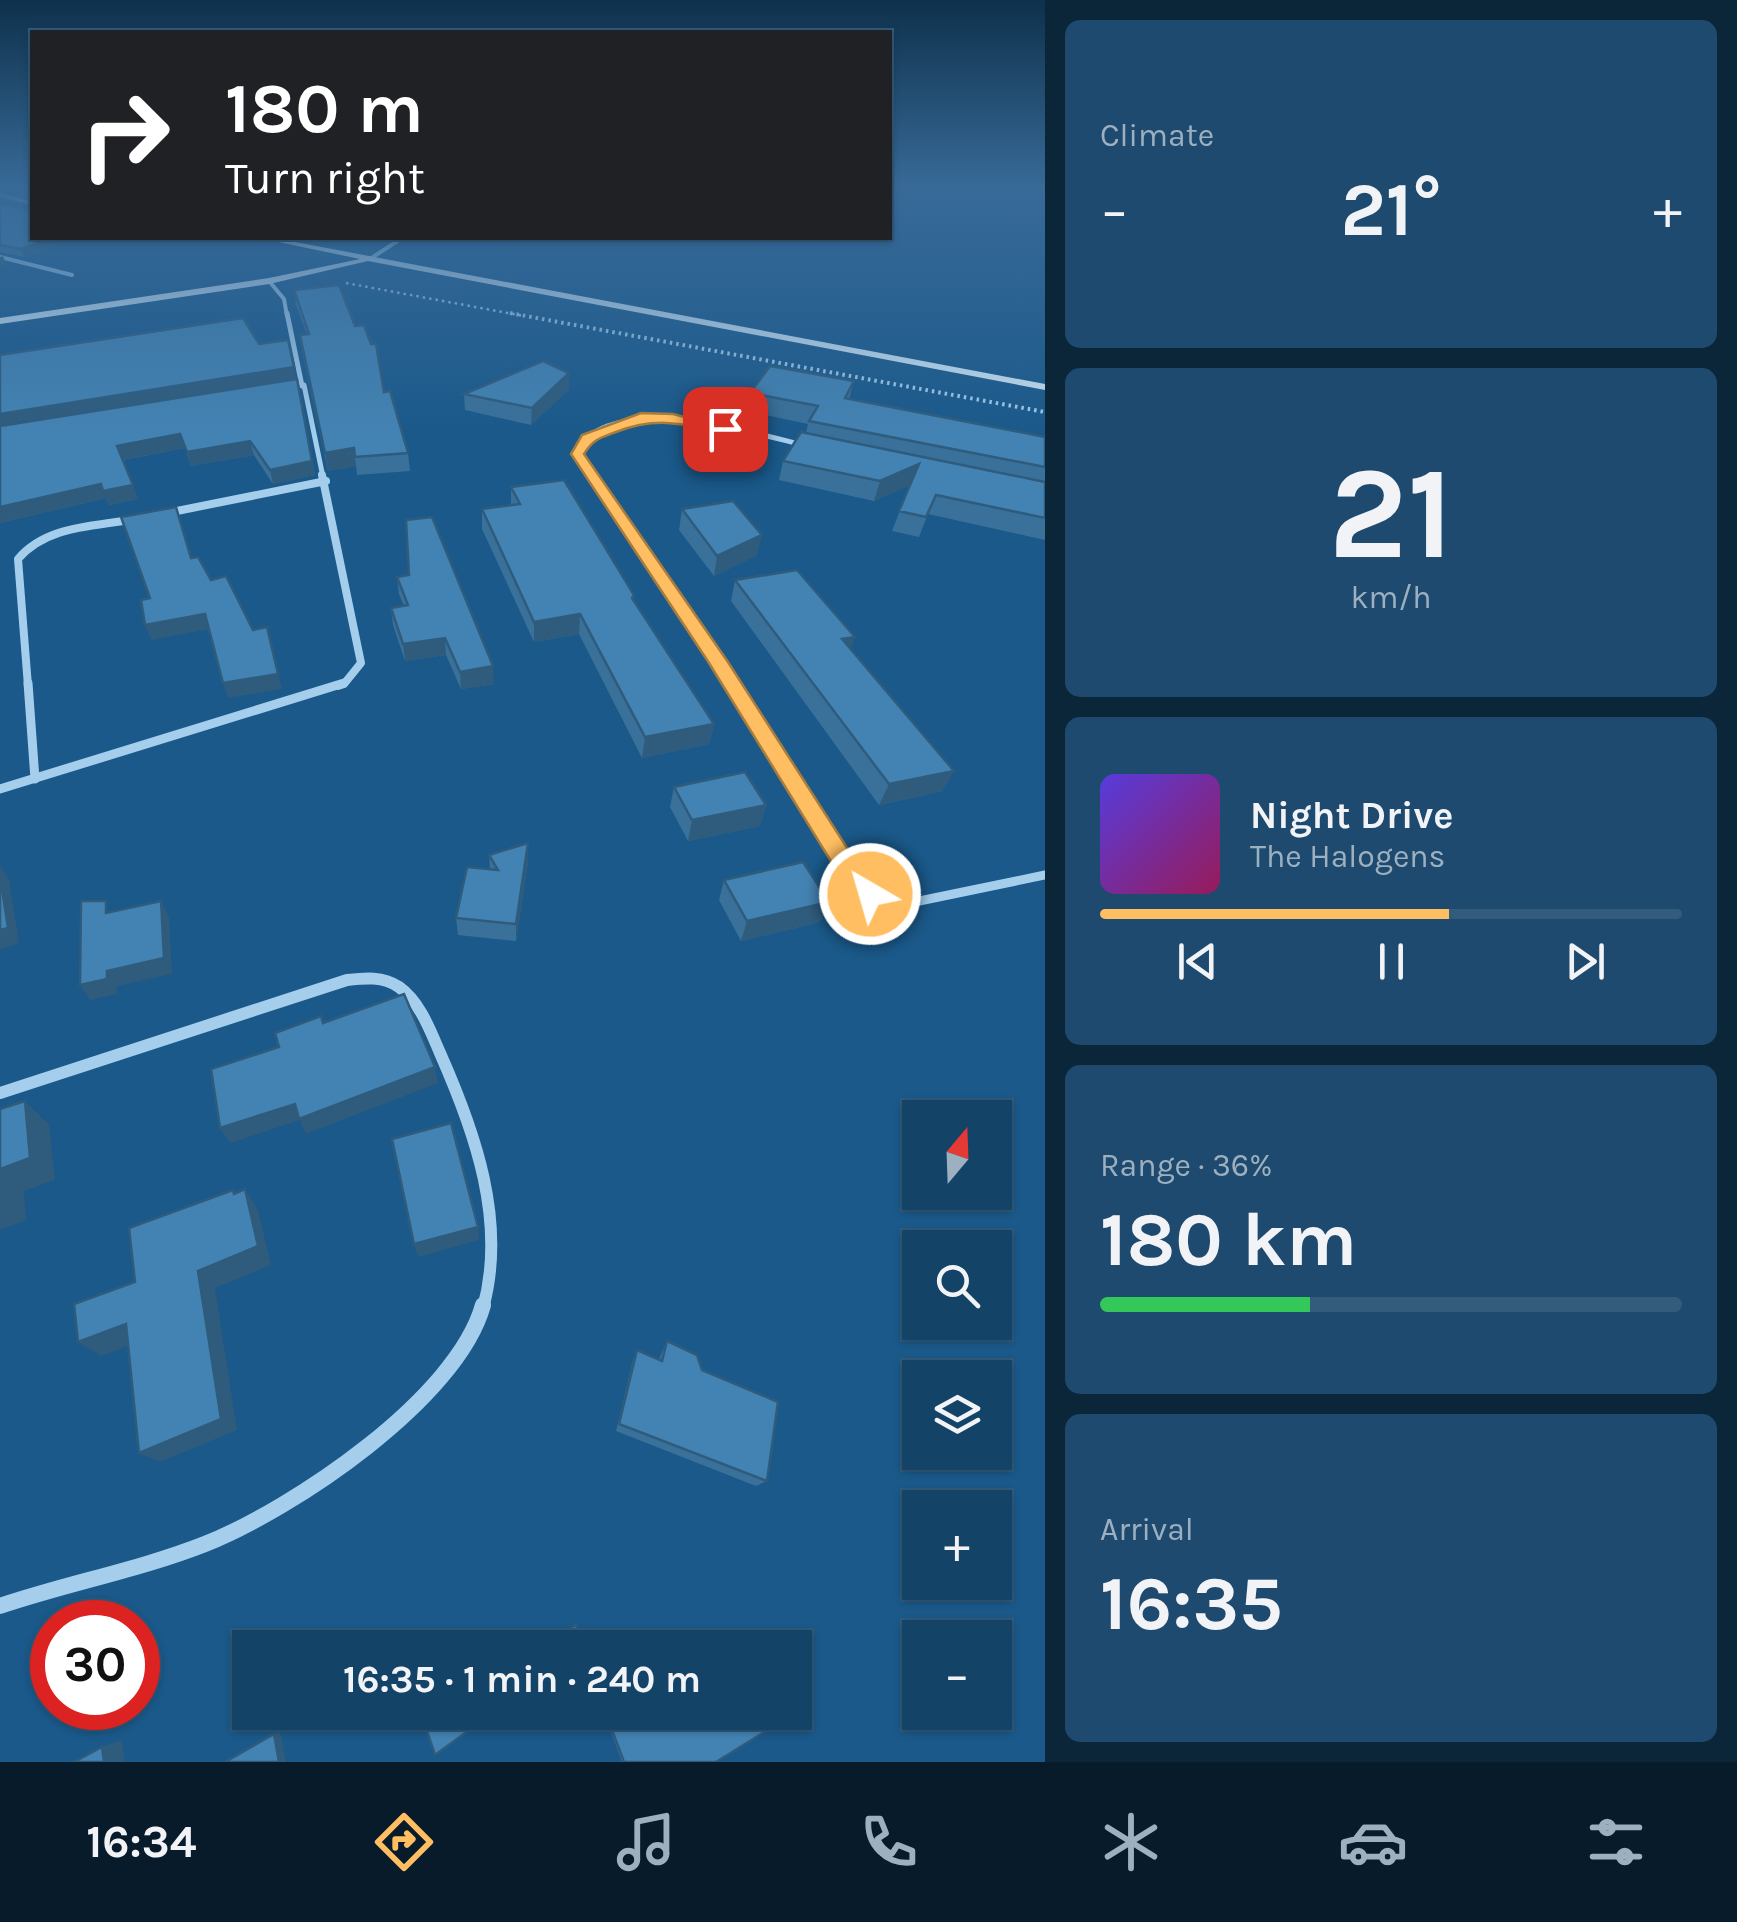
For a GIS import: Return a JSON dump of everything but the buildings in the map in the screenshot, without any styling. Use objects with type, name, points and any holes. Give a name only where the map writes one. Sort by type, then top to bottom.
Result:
[{"type":"street","points":[[65,272],[72,274]]},
{"type":"street","points":[[0,321],[317,272]]},
{"type":"street","points":[[444,272],[1044,387]]},
{"type":"street","points":[[0,789],[344,684],[354,677],[361,663],[326,481],[284,299],[269,281]]},
{"type":"street","points":[[285,388],[304,385]]},
{"type":"street","points":[[820,449],[659,416],[626,421],[587,438],[578,454],[718,662],[856,882],[870,894],[900,905],[1044,876]]},
{"type":"street","points":[[35,779],[18,559],[26,546],[41,538],[326,481]]},
{"type":"street","points":[[0,1094],[346,980],[364,976],[383,979],[398,985],[420,1010],[462,1102],[492,1225],[488,1284],[476,1328],[460,1357],[427,1396],[378,1438],[233,1533],[0,1606]]},
{"type":"path","points":[[332,272],[350,285],[1044,412]]},
{"type":"route","points":[[725,429],[659,416],[641,417],[587,438],[580,443],[578,454],[718,662],[856,882],[870,894]]}]
